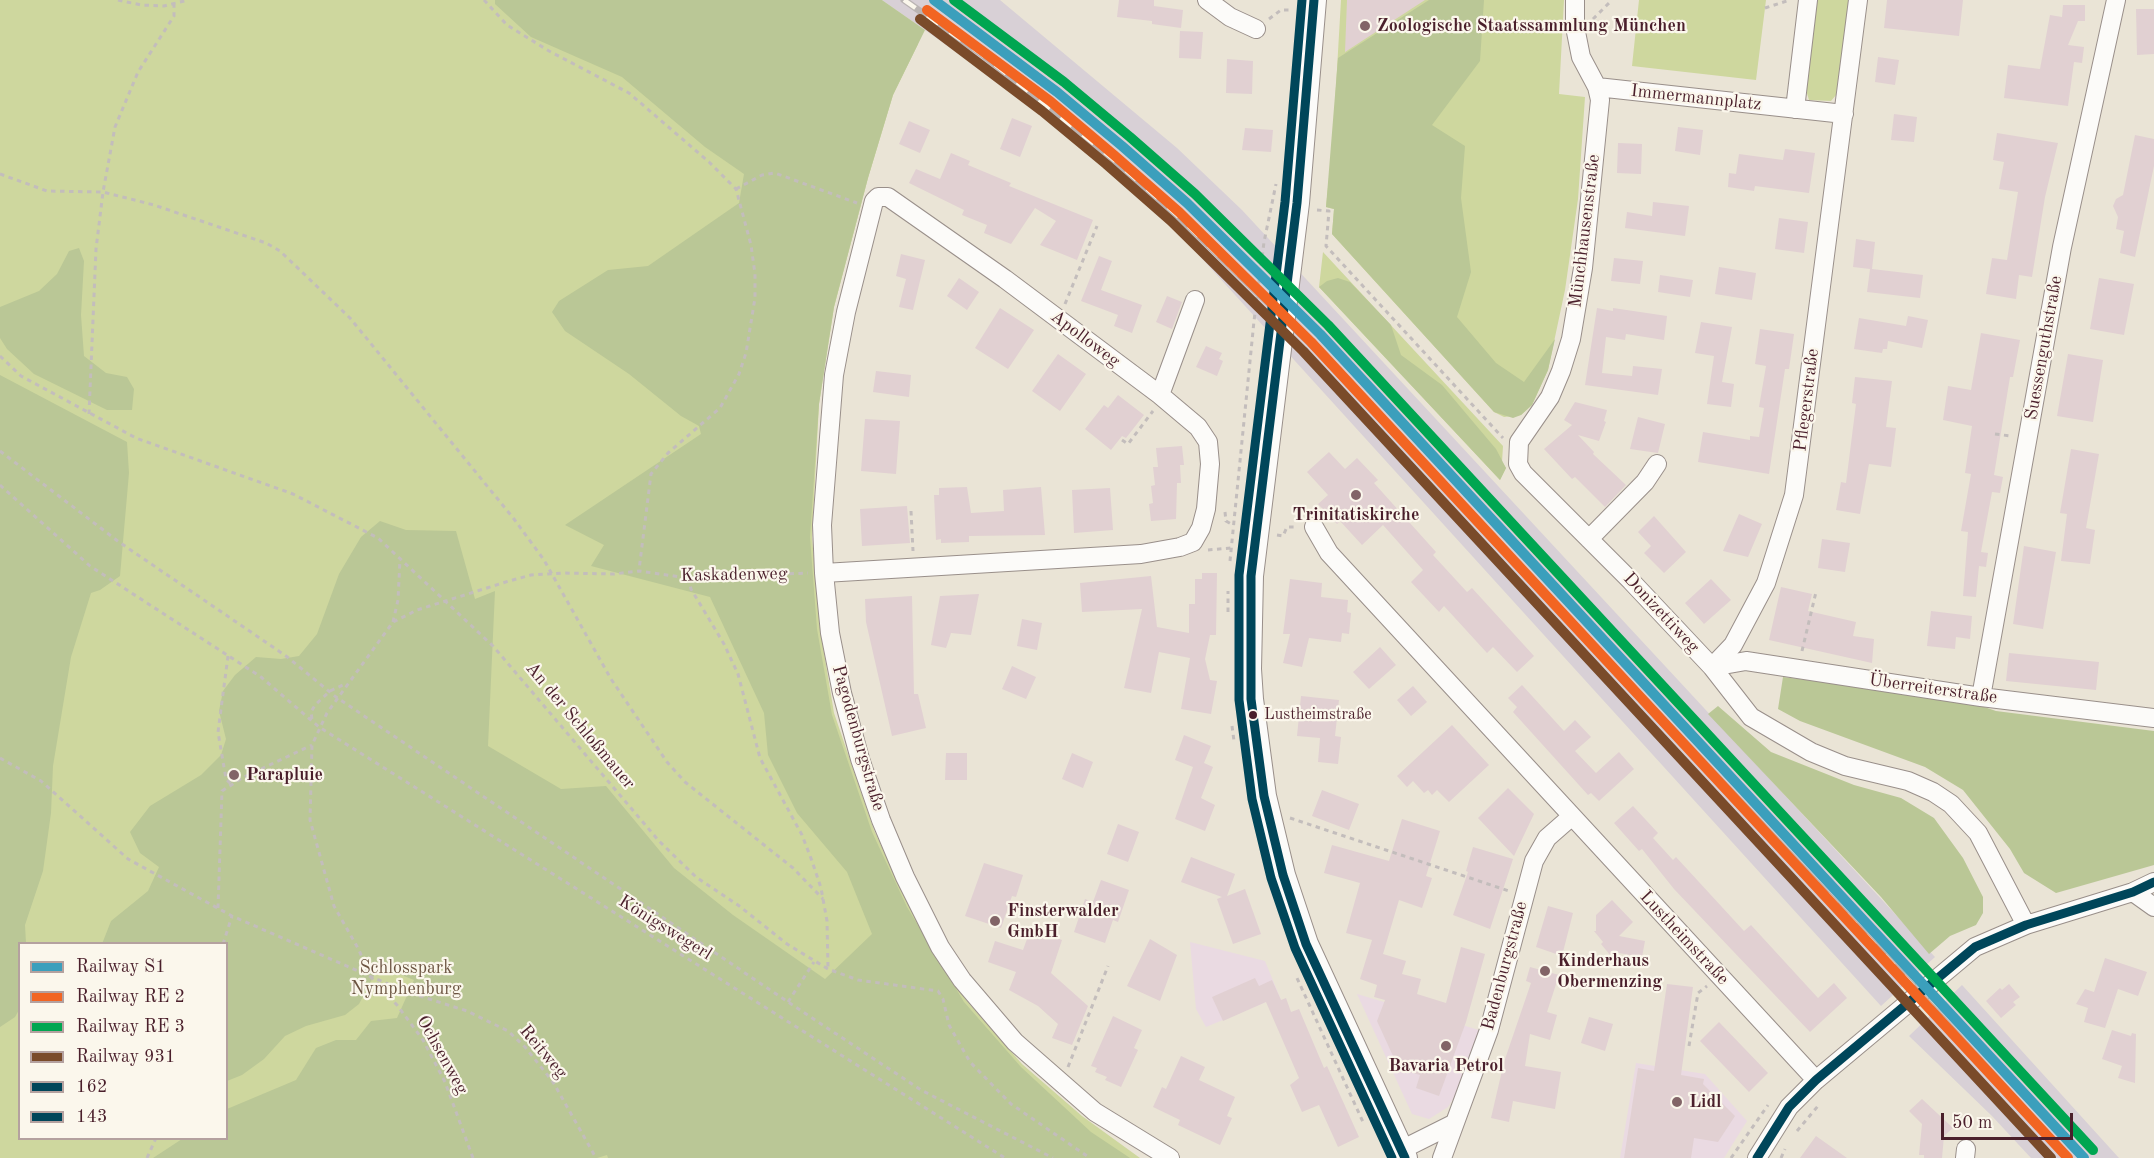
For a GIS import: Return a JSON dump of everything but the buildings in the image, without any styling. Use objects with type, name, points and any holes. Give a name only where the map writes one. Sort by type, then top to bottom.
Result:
[{"type":"main road","points":[[1314,0],[1307,206],[1251,576],[1249,669],[1254,729],[1266,806],[1283,875],[1306,944],[1403,1154]]},
{"type":"street","points":[[1207,0],[1230,17],[1256,29]]},
{"type":"street","name":"Münchhausenstraße","points":[[1516,452],[1527,427],[1550,397],[1561,371],[1571,339],[1583,268],[1599,100],[1597,87],[1581,57],[1575,19],[1575,0]]},
{"type":"street","points":[[1808,0],[1795,109],[1844,114]]},
{"type":"street","name":"Pflegerstraße","points":[[1712,667],[1734,645],[1766,583],[1794,495],[1858,0]]},
{"type":"street","name":"Suessenguthstraße","points":[[1981,697],[2062,247],[2116,0]]},
{"type":"street","name":"Immermannplatz","points":[[1597,87],[1795,109]]},
{"type":"street","name":"Apolloweg","points":[[872,207],[878,197],[888,197],[1059,319],[1161,396],[1198,427],[1208,442],[1210,464],[1206,509],[1201,528],[1193,542],[1180,548],[1142,554],[914,569]]},
{"type":"street","name":"Pagodenburgstraße","points":[[872,207],[834,375],[822,525],[830,633],[842,693],[877,810],[905,877],[940,947],[962,980],[1016,1042],[1095,1112],[1170,1158]]},
{"type":"street","points":[[1161,396],[1195,300]]},
{"type":"street","name":"Donizettiweg","points":[[1516,452],[1518,464],[1523,473],[1712,667],[1751,717],[1811,752],[1845,766],[1908,781],[1951,804],[1978,833],[2026,925]]},
{"type":"street","points":[[1589,539],[1645,482],[1657,464]]},
{"type":"street","name":"Lustheimstraße","points":[[1314,527],[1329,553],[1816,1080]]},
{"type":"street","points":[[825,573],[914,569]]},
{"type":"street","name":"Überreiterstraße","points":[[1712,667],[1746,662],[1981,697],[2154,718]]},
{"type":"street","name":"Badenburgstraße","points":[[1442,1158],[1489,1030],[1534,861],[1547,838],[1571,817]]},
{"type":"street","points":[[1757,1158],[1789,1107],[1816,1080],[1975,947],[2026,925],[2133,892],[2154,882]]},
{"type":"street","points":[[2133,892],[2154,907]]},
{"type":"street","points":[[1403,1154],[1453,1124]]},
{"type":"path","points":[[118,0],[141,5],[174,5],[188,0]]},
{"type":"path","points":[[484,0],[507,25],[549,51],[628,93],[709,162],[736,189],[751,245],[755,274],[753,320],[746,353],[739,374],[720,408],[668,453],[651,474],[639,571]]},
{"type":"path","points":[[1575,19],[1595,20],[1612,0]]},
{"type":"path","points":[[1765,8],[1790,0]]},
{"type":"path","points":[[88,414],[92,302],[103,192],[115,127],[138,72],[174,16],[174,5]]},
{"type":"path","points":[[736,189],[762,175],[775,173],[872,207]]},
{"type":"path","points":[[0,174],[46,191],[103,192],[266,243],[280,251],[350,318],[514,519],[551,574],[611,679],[667,762],[685,782],[793,868],[823,898]]},
{"type":"path","points":[[1307,206],[1329,211],[1326,246],[1516,452]]},
{"type":"path","points":[[1307,206],[1317,219]]},
{"type":"path","points":[[1059,319],[1097,225]]},
{"type":"path","name":"An der Schloßmauer","points":[[0,356],[21,376],[136,438],[293,494],[378,538],[493,646],[675,858],[696,877],[814,962],[828,969],[858,980],[938,991],[943,999],[949,1024],[970,1062],[1011,1104],[1090,1158]]},
{"type":"path","points":[[1122,440],[1128,444],[1161,396]]},
{"type":"path","points":[[1995,434],[2002,435]]},
{"type":"path","points":[[0,451],[119,542],[286,656],[336,697],[788,1002],[921,1090],[1053,1158]]},
{"type":"path","name":"Königswegerl","points":[[0,485],[90,566],[261,677],[320,727],[1005,1158]]},
{"type":"path","points":[[911,511],[914,569]]},
{"type":"path","points":[[1275,545],[1277,524]]},
{"type":"path","points":[[1275,535],[1283,536],[1287,527]]},
{"type":"path","points":[[393,622],[398,600],[400,559]]},
{"type":"path","name":"Kaskadenweg","points":[[312,745],[336,697],[393,622],[417,610],[509,581],[551,574],[639,571],[688,578],[825,573]]},
{"type":"path","points":[[688,578],[691,589],[724,644],[738,674],[760,758],[802,835],[823,898],[827,921],[828,969]]},
{"type":"path","points":[[1800,662],[1816,592]]},
{"type":"path","points":[[228,656],[218,732],[226,779],[232,785]]},
{"type":"path","points":[[312,721],[311,712],[315,705],[330,691],[346,684]]},
{"type":"path","points":[[218,908],[222,791],[312,745],[310,820],[334,906],[359,950],[369,975]]},
{"type":"path","name":"Reitweg","points":[[0,758],[41,781],[128,859],[232,916],[404,991],[467,1011],[508,1031],[525,1047],[553,1083],[596,1158]]},
{"type":"path","points":[[1293,828],[1290,818],[1516,893]]},
{"type":"path","points":[[224,942],[232,916]]},
{"type":"path","points":[[788,1002],[814,962]]},
{"type":"path","points":[[1062,1083],[1108,966]]},
{"type":"path","name":"Ochsenweg","points":[[369,975],[397,1005],[423,1040],[445,1082],[473,1158]]},
{"type":"path","points":[[1689,1046],[1698,993],[1709,984]]},
{"type":"path","points":[[1791,1138],[1819,1104]]},
{"type":"path","points":[[147,1158],[155,1140]]},
{"type":"path","points":[[1781,1158],[1786,1148]]},
{"type":"shaded area","points":[[882,0],[1000,0],[1177,148],[1242,210],[1935,957],[1881,1006],[1176,230],[1045,114]]},
{"type":"shaded area","points":[[1190,942],[1265,961],[1281,1000],[1289,1006],[1266,1002],[1206,1027],[1196,1009]]},
{"type":"shaded area","points":[[1962,985],[2119,1158],[2031,1158],[1992,1116],[1909,1036]]},
{"type":"shaded area","points":[[1357,994],[1479,1030],[1455,1096],[1448,1107],[1429,1119],[1412,1114]]},
{"type":"shaded area","name":"Lidl","points":[[1636,1063],[1705,1074],[1747,1121],[1724,1158],[1620,1158]]},
{"type":"green space","name":"Schlosspark Nymphenburg","points":[[0,0],[849,0],[918,44],[893,95],[868,178],[834,307],[819,404],[812,537],[820,628],[834,713],[874,830],[909,906],[966,1000],[1022,1064],[1082,1116],[1140,1158],[0,1158]]},
{"type":"green space","points":[[495,0],[882,0],[925,30],[893,95],[868,178],[834,307],[819,404],[810,537],[817,629],[832,715],[872,832],[907,907],[964,1002],[1021,1067],[1091,1132],[1130,1158],[608,1158],[607,1155],[597,1158],[153,1158],[180,1140],[228,1140],[228,1109],[296,1080],[316,1048],[336,1040],[356,1040],[371,1021],[397,1018],[414,980],[379,966],[359,1004],[345,1015],[306,1026],[285,1036],[264,1059],[242,1075],[228,1081],[228,942],[103,942],[111,921],[148,891],[159,867],[140,853],[130,832],[150,806],[201,775],[221,755],[226,739],[219,711],[223,691],[235,675],[256,657],[281,659],[299,656],[317,634],[339,574],[361,537],[380,521],[406,530],[456,531],[475,599],[495,591],[488,746],[561,789],[606,786],[674,868],[733,915],[825,979],[872,934],[847,872],[797,813],[768,755],[764,713],[710,597],[591,566],[604,545],[565,525],[701,434],[699,426],[681,416],[629,374],[565,331],[552,312],[559,301],[608,270],[648,266],[739,203],[744,174],[705,147],[622,77],[531,37],[495,4]]},
{"type":"green space","points":[[1341,0],[1564,0],[1559,94],[1585,97],[1578,199],[1565,290],[1548,370],[1532,405],[1521,415],[1504,417],[1494,412],[1332,234],[1334,209],[1326,207],[1333,138]]},
{"type":"green space","points":[[1429,0],[1484,0],[1480,61],[1432,125],[1465,146],[1461,198],[1471,272],[1457,317],[1496,363],[1524,382],[1555,339],[1548,370],[1532,405],[1521,415],[1513,418],[1494,412],[1332,234],[1334,209],[1326,207],[1338,58]]},
{"type":"green space","points":[[1639,0],[1766,0],[1756,80],[1632,66]]},
{"type":"green space","points":[[1816,0],[1849,0],[1836,95],[1831,101],[1809,100],[1806,90]]},
{"type":"green space","points":[[79,248],[84,261],[81,315],[84,356],[106,373],[127,377],[134,389],[132,410],[107,410],[34,374],[7,349],[0,338],[0,307],[39,291],[57,274],[69,251]]},
{"type":"green space","points":[[1323,252],[1503,446],[1502,462],[1506,468],[1500,480],[1319,287]]},
{"type":"green space","points":[[1338,278],[1350,282],[1391,325],[1401,355],[1442,385],[1496,449],[1506,468],[1500,480],[1319,287],[1327,281]]},
{"type":"green space","points":[[0,375],[127,442],[129,473],[120,576],[100,590],[91,593],[71,657],[53,766],[51,813],[43,871],[25,925],[26,942],[18,942],[18,1012],[15,1017],[0,1027]]},
{"type":"green space","points":[[1783,677],[1961,699],[1996,711],[2154,731],[2154,865],[2056,893],[2024,873],[2010,849],[1963,790],[1925,767],[1800,721],[1778,709]]},
{"type":"green space","points":[[1718,706],[1771,752],[1854,785],[1901,798],[1934,818],[1963,858],[1983,897],[1983,913],[1976,925],[1950,936],[1929,954],[1881,897],[1708,714]]},
{"type":"railway","points":[[904,0],[983,55],[1112,158],[1176,214],[1318,351],[1898,970],[2069,1158]]},
{"type":"rail line","name":"S1","points":[[934,0],[1057,92],[1122,146],[1187,203],[1320,334],[2084,1158]]},
{"type":"rail line","name":"931","points":[[920,19],[1042,111],[1106,164],[1171,221],[1303,351],[2051,1158]]},
{"type":"transit line","points":[[954,0],[1064,82],[1130,137],[1195,194],[1328,325],[2093,1150]]},
{"type":"transit line","name":"143","points":[[1302,0],[1285,202],[1239,575],[1239,700],[1252,799],[1271,878],[1295,948],[1392,1158]]},
{"type":"transit line","name":"162","points":[[1314,0],[1297,203],[1251,576],[1251,699],[1264,796],[1283,875],[1306,944],[1405,1158]]},
{"type":"transit line","points":[[927,10],[1050,101],[1114,155],[1179,212],[1311,342],[2068,1158]]},
{"type":"transit line","name":"162","points":[[1757,1158],[1789,1107],[1816,1080],[1975,947],[2026,925],[2133,892],[2154,882]]},
{"type":"place","name":"Zoologische Staatssammlung München","points":[[1365,26]]},
{"type":"place","name":"Trinitatiskirche","points":[[1356,495]]},
{"type":"place","name":"Lustheimstraße","points":[[1253,715]]},
{"type":"place","name":"Parapluie","points":[[234,775]]},
{"type":"place","name":"Finsterwalder GmbH","points":[[995,921]]},
{"type":"place","name":"Kinderhaus Obermenzing","points":[[1545,971]]},
{"type":"place","name":"Bavaria Petrol","points":[[1446,1046]]},
{"type":"place","name":"Lidl","points":[[1677,1102]]}]
